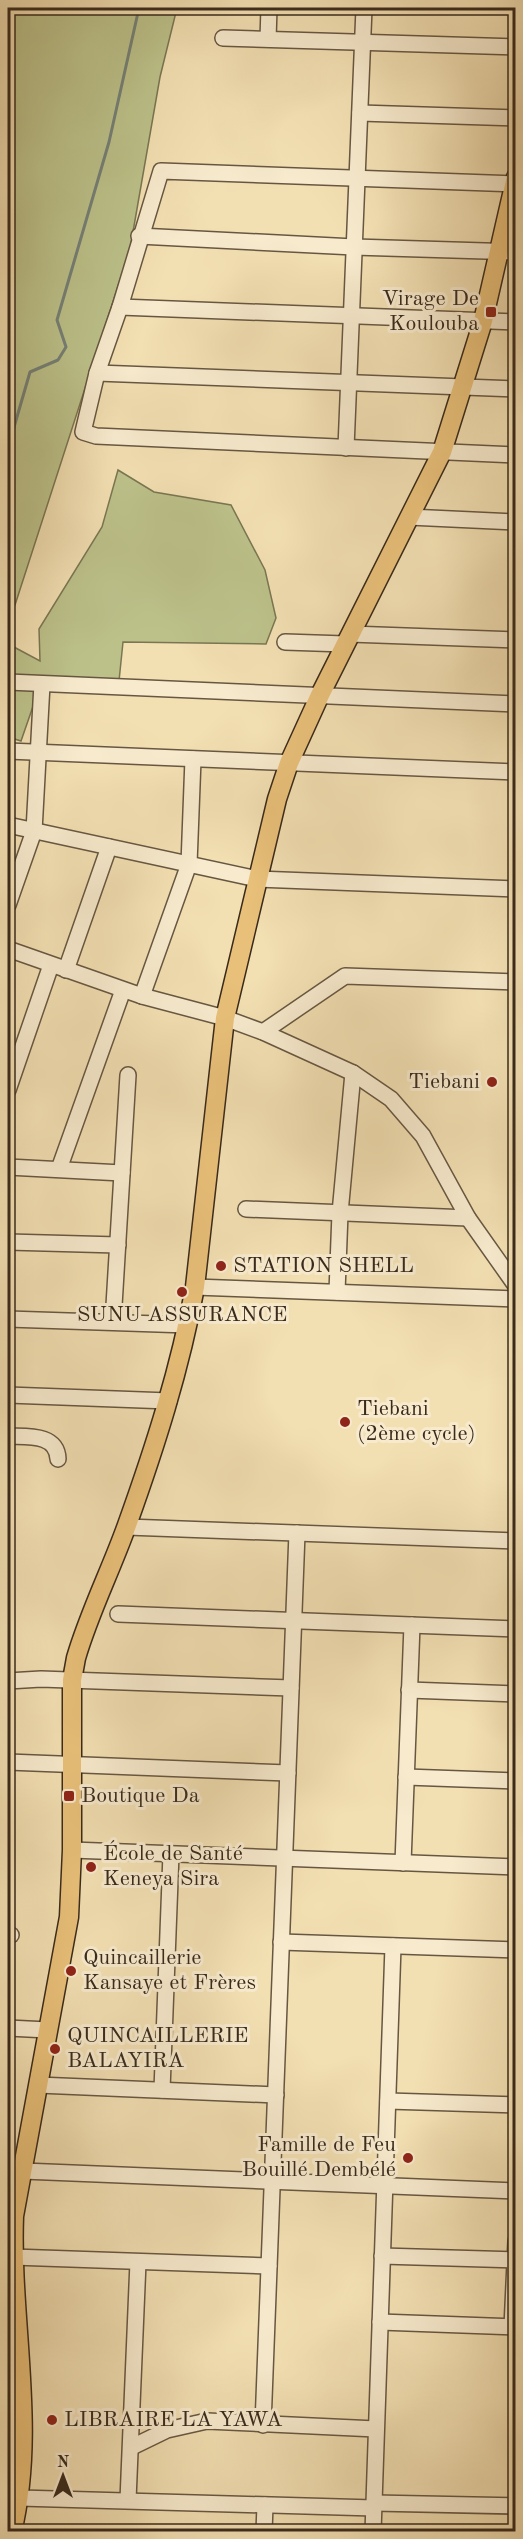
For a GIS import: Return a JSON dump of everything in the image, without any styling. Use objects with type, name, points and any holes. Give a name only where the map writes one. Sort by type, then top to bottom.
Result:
[{"type":"main road","points":[[12,2531],[20,2498],[23,2439],[22,2372],[11,2216],[23,2171],[69,1917],[72,1850],[72,1680],[82,1637],[127,1527],[169,1401],[188,1324],[195,1287],[225,1018],[257,879],[289,763],[347,639],[442,452],[507,252],[515,182]]},
{"type":"street","points":[[268,39],[269,8]]},
{"type":"street","points":[[346,448],[364,8]]},
{"type":"street","points":[[223,38],[516,47]]},
{"type":"street","points":[[360,113],[516,118]]},
{"type":"street","points":[[515,182],[160,171],[139,236],[120,307],[97,373],[83,432],[96,436],[516,455]]},
{"type":"street","points":[[139,236],[507,252]]},
{"type":"street","points":[[120,307],[516,322]]},
{"type":"street","points":[[97,373],[516,389]]},
{"type":"street","points":[[409,517],[516,522]]},
{"type":"street","points":[[285,642],[347,639],[516,640]]},
{"type":"street","points":[[8,682],[516,704]]},
{"type":"street","points":[[8,905],[34,831],[42,684]]},
{"type":"street","points":[[8,752],[516,772]]},
{"type":"street","points":[[142,996],[189,864],[193,759]]},
{"type":"street","points":[[8,825],[257,879],[516,889]]},
{"type":"street","points":[[66,970],[109,847]]},
{"type":"street","points":[[8,950],[142,996],[225,1018],[263,1032],[353,1073],[391,1099],[423,1136],[468,1218],[516,1286]]},
{"type":"street","points":[[8,1090],[51,965]]},
{"type":"street","points":[[263,1032],[345,976],[516,982]]},
{"type":"street","points":[[60,1169],[123,990]]},
{"type":"street","points":[[337,1292],[340,1213],[353,1073]]},
{"type":"street","points":[[113,1322],[128,1075]]},
{"type":"street","points":[[8,1167],[122,1173]]},
{"type":"street","points":[[246,1209],[468,1218]]},
{"type":"street","points":[[8,1242],[118,1245]]},
{"type":"street","points":[[195,1287],[516,1299]]},
{"type":"street","points":[[8,1319],[188,1324]]},
{"type":"street","points":[[8,1395],[169,1401]]},
{"type":"street","points":[[8,1436],[44,1438],[56,1449],[58,1459]]},
{"type":"street","points":[[127,1527],[516,1541]]},
{"type":"street","points":[[263,2425],[297,1533]]},
{"type":"street","points":[[118,1614],[516,1629]]},
{"type":"street","points":[[403,1863],[412,1625]]},
{"type":"street","points":[[8,1681],[72,1680],[291,1688]]},
{"type":"street","points":[[409,1690],[516,1694]]},
{"type":"street","points":[[8,1762],[288,1773]]},
{"type":"street","points":[[406,1777],[516,1781]]},
{"type":"street","points":[[72,1850],[516,1867]]},
{"type":"street","points":[[162,2090],[171,1854]]},
{"type":"street","points":[[281,1942],[516,1950]]},
{"type":"street","points":[[373,2532],[393,1946]]},
{"type":"street","points":[[8,2028],[48,2030]]},
{"type":"street","points":[[38,2085],[276,2095]]},
{"type":"street","points":[[388,2101],[516,2105]]},
{"type":"street","points":[[23,2171],[516,2191]]},
{"type":"street","points":[[380,2322],[514,2327],[516,2241]]},
{"type":"street","points":[[13,2256],[269,2266]]},
{"type":"street","points":[[382,2256],[515,2260]]},
{"type":"street","points":[[128,2500],[138,2262]]},
{"type":"street","points":[[132,2447],[167,2430],[207,2421],[376,2429]]},
{"type":"street","points":[[20,2498],[265,2505],[516,2506]]},
{"type":"street","points":[[264,2532],[265,2505]]},
{"type":"green space","points":[[9,8],[177,8],[160,77],[130,249],[15,605],[8,609]]},
{"type":"green space","points":[[118,470],[154,492],[231,505],[265,570],[276,618],[266,644],[123,642],[119,681],[38,692],[21,741],[8,737],[8,649],[12,646],[40,661],[39,629],[102,527]]},
{"type":"waterway","points":[[8,448],[30,372],[58,360],[66,347],[57,320],[109,142],[139,8]]},
{"type":"place","name":"Virage De Koulouba","points":[[491,312]]},
{"type":"place","name":"Tiebani","points":[[492,1082]]},
{"type":"place","name":"STATION SHELL","points":[[221,1266]]},
{"type":"place","name":"SUNU ASSURANCE","points":[[182,1292]]},
{"type":"place","name":"Tiebani (2ème cycle)","points":[[345,1422]]},
{"type":"place","name":"Boutique Da","points":[[69,1796]]},
{"type":"place","name":"École de Santé Keneya Sira","points":[[91,1867]]},
{"type":"place","name":"Quincaillerie Kansaye et Frères","points":[[71,1971]]},
{"type":"place","name":"QUINCAILLERIE BALAYIRA","points":[[55,2049]]},
{"type":"place","name":"Famille de Feu Bouillé Dembélé","points":[[408,2158]]},
{"type":"place","name":"LIBRAIRE LA YAWA","points":[[52,2420]]}]
